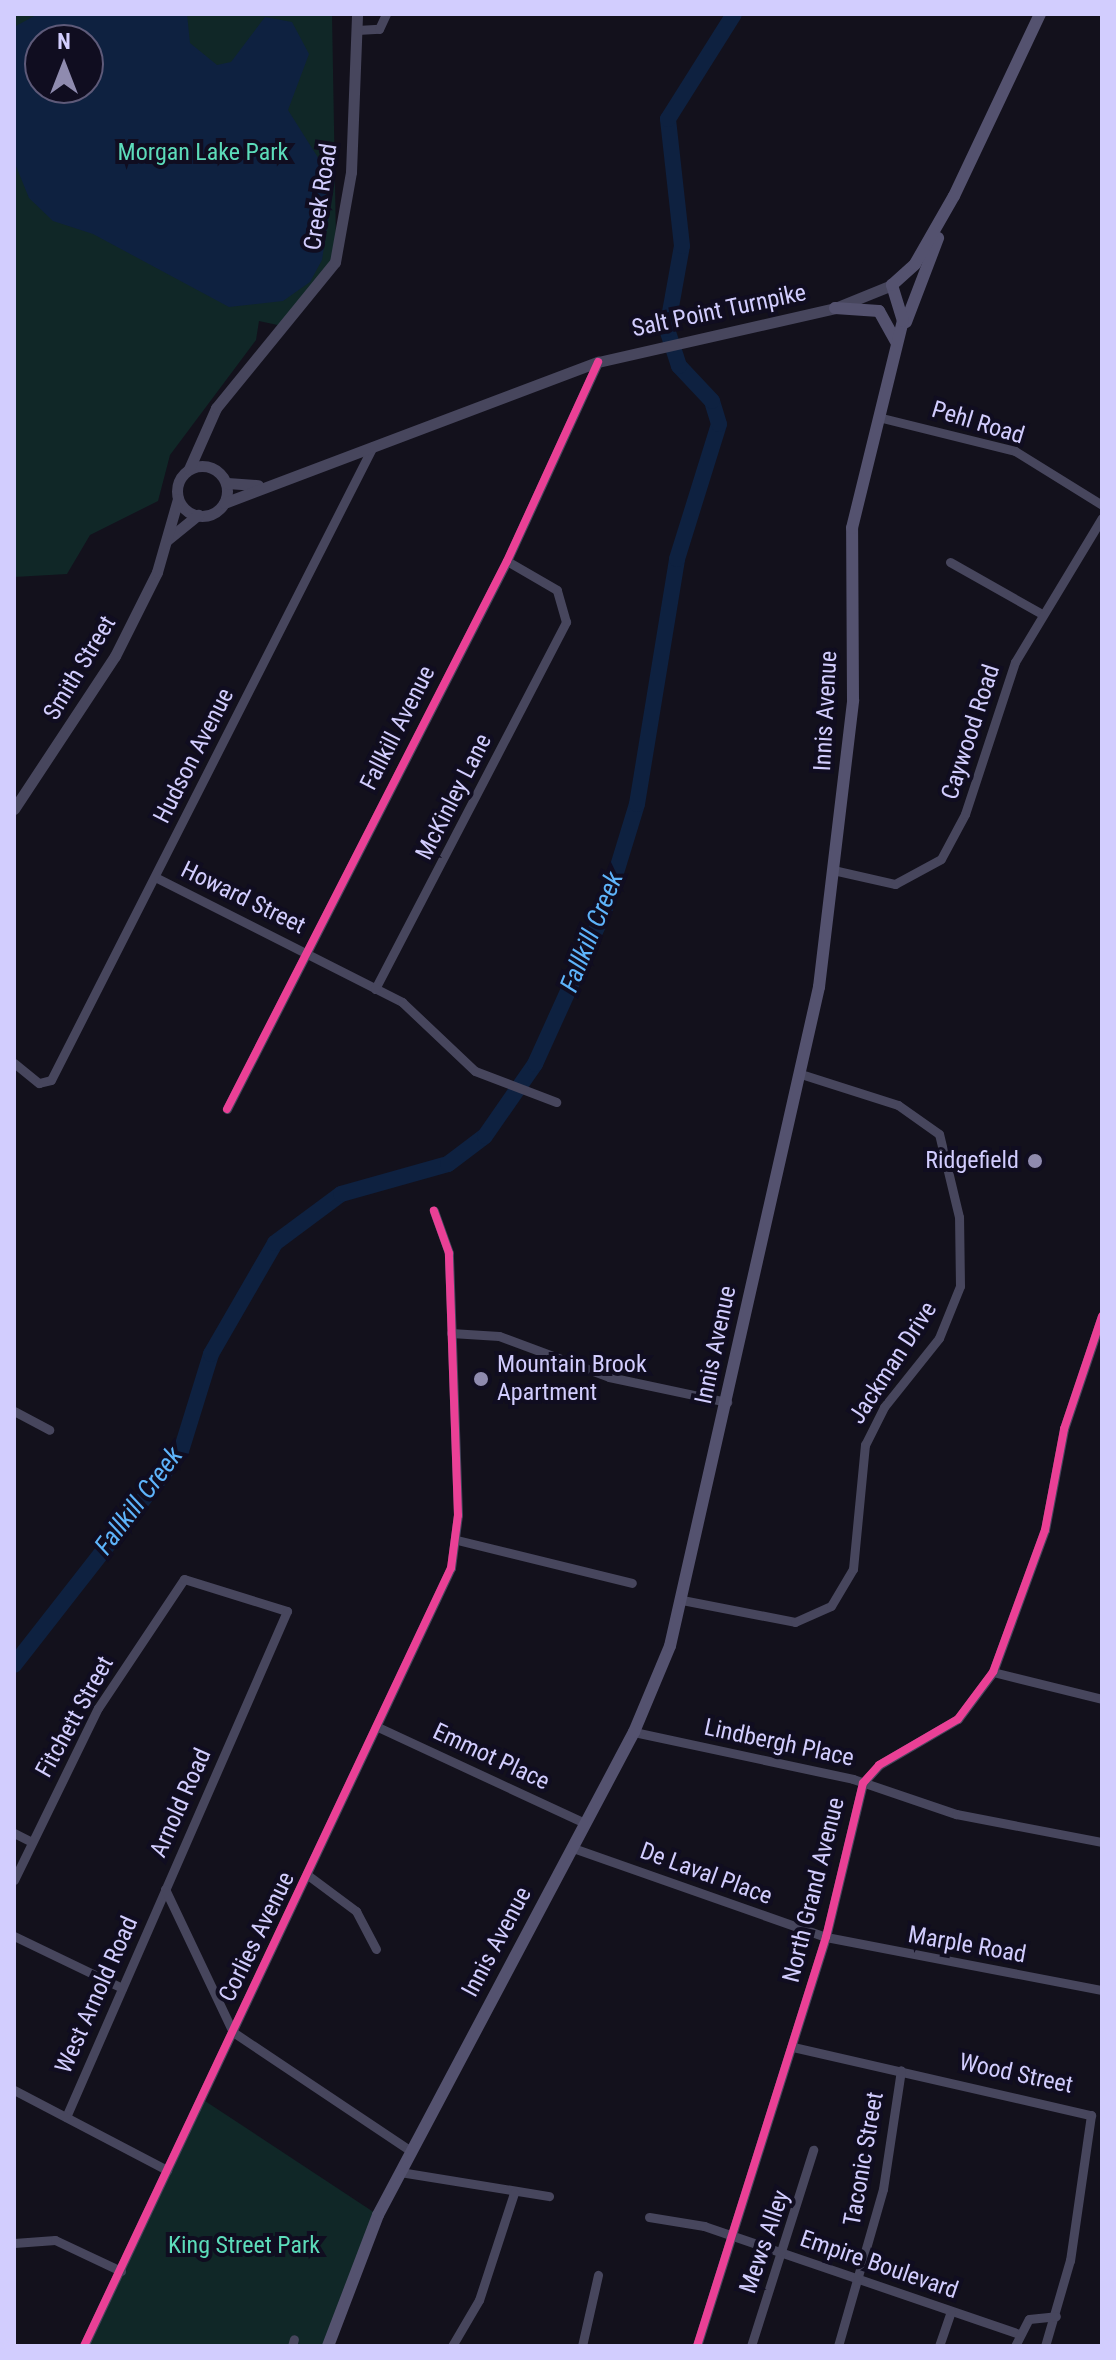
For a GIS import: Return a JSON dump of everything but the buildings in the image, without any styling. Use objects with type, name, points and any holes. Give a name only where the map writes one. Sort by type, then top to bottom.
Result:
[{"type":"main road","name":"Salt Point Turnpike","points":[[892,285],[915,264],[954,196],[1040,14]]},
{"type":"main road","points":[[897,348],[954,196]]},
{"type":"main road","name":"Innis Avenue","points":[[328,2346],[400,2172],[634,1732],[682,1600],[801,1074],[833,870],[853,700],[852,528],[897,348],[903,306],[892,285]]},
{"type":"main road","points":[[835,308],[879,311],[897,348]]},
{"type":"street","name":"Creek Road","points":[[189,469],[216,408],[335,262],[351,172],[357,14]]},
{"type":"street","points":[[357,30],[379,29],[386,14]]},
{"type":"street","name":"Salt Point Turnpike","points":[[224,503],[375,442],[598,362],[682,339],[835,308],[892,285]]},
{"type":"street","name":"Fallkill Avenue","points":[[227,1109],[507,561],[598,362]]},
{"type":"street","name":"Pehl Road","points":[[878,417],[1015,451],[1102,505]]},
{"type":"street","points":[[202,439],[211,467],[227,483],[224,503],[198,515],[178,499],[189,469],[211,467]]},
{"type":"street","name":"Hudson Avenue","points":[[14,1063],[45,1084],[155,877],[375,442]]},
{"type":"street","name":"Salt Point Turnpike","points":[[227,483],[263,486]]},
{"type":"street","name":"Smith Street","points":[[14,809],[103,680],[166,541],[178,499]]},
{"type":"street","name":"Smith Street","points":[[166,541],[198,515]]},
{"type":"street","name":"Caywood Road","points":[[833,870],[895,884],[941,859],[965,814],[1001,696],[1042,614],[1102,518]]},
{"type":"street","name":"McKinley Lane","points":[[375,989],[566,622],[557,590],[507,561]]},
{"type":"street","points":[[950,562],[1042,614]]},
{"type":"street","name":"Howard Street","points":[[155,877],[307,952],[419,1015],[475,1071],[526,1095],[556,1102]]},
{"type":"street","name":"Jackman Drive","points":[[682,1600],[795,1622],[820,1614],[843,1593],[853,1569],[865,1445],[884,1407],[939,1338],[960,1286],[959,1217],[939,1134],[898,1105],[801,1074]]},
{"type":"street","name":"Corlies Avenue","points":[[84,2346],[419,1648],[457,1540],[447,1237],[434,1211]]},
{"type":"street","name":"North Grand Avenue","points":[[697,2346],[729,2234],[793,2047],[826,1937],[863,1783],[879,1765],[958,1719],[993,1672],[1045,1530],[1064,1429],[1102,1316]]},
{"type":"street","points":[[451,1333],[499,1336],[609,1377],[727,1402]]},
{"type":"street","points":[[14,1411],[49,1430]]},
{"type":"street","points":[[457,1540],[632,1583]]},
{"type":"street","name":"Arnold Road","points":[[184,1579],[287,1611],[165,1889],[233,2032]]},
{"type":"street","name":"Fitchett Street","points":[[14,1880],[98,1708],[184,1579]]},
{"type":"street","points":[[993,1672],[1102,1699]]},
{"type":"street","name":"Emmot Place","points":[[380,1728],[585,1823]]},
{"type":"street","name":"Lindbergh Place","points":[[634,1732],[863,1783],[956,1814],[1102,1842]]},
{"type":"street","points":[[14,1833],[32,1842]]},
{"type":"street","name":"De Laval Place","points":[[573,1848],[826,1937]]},
{"type":"street","points":[[309,1876],[356,1911],[376,1949]]},
{"type":"street","name":"West Arnold Road","points":[[66,2117],[165,1889]]},
{"type":"street","points":[[14,1936],[122,1988]]},
{"type":"street","name":"Marple Road","points":[[826,1937],[1102,1990]]},
{"type":"street","points":[[233,2032],[411,2151]]},
{"type":"street","name":"Wood Street","points":[[793,2047],[1091,2115],[1056,2316],[1045,2346]]},
{"type":"street","name":"Taconic Street","points":[[838,2346],[860,2279],[901,2070]]},
{"type":"street","points":[[14,2090],[167,2170]]},
{"type":"street","name":"Mews Alley","points":[[751,2346],[813,2150]]},
{"type":"street","points":[[400,2172],[514,2193],[549,2196]]},
{"type":"street","points":[[452,2346],[479,2300],[514,2193]]},
{"type":"street","name":"Empire Boulevard","points":[[649,2217],[729,2234],[1016,2333]]},
{"type":"street","points":[[14,2243],[55,2240],[121,2271]]},
{"type":"street","points":[[582,2346],[598,2275]]},
{"type":"street","points":[[939,2346],[951,2311]]},
{"type":"street","points":[[1015,2346],[1016,2333],[1029,2319],[1056,2316]]},
{"type":"green space","points":[[14,14],[332,14],[336,241],[325,281],[287,327],[259,321],[256,340],[170,455],[158,501],[90,535],[67,574],[14,577]]},
{"type":"green space","name":"King Street Park","points":[[202,2099],[378,2215],[328,2346],[84,2346]]},
{"type":"water","name":"Morgan Lake Park","points":[[38,14],[187,14],[190,43],[217,65],[231,62],[265,17],[292,22],[309,54],[288,110],[322,164],[329,215],[322,260],[310,282],[283,301],[229,307],[93,234],[53,221],[29,198],[16,166],[14,27]]},
{"type":"waterway","name":"Fallkill Creek","points":[[14,1665],[181,1451],[211,1354],[275,1243],[341,1194],[448,1164],[485,1136],[535,1064],[604,912],[637,804],[677,559],[719,424],[712,401],[679,366],[667,329],[682,246],[668,119],[734,14]]},
{"type":"cycle path","points":[[227,1109],[507,561],[598,362]]},
{"type":"cycle path","points":[[84,2346],[451,1568],[458,1515],[449,1253],[434,1211]]},
{"type":"cycle path","points":[[697,2346],[826,1937],[863,1783],[879,1765],[958,1719],[993,1672],[1045,1530],[1064,1429],[1102,1316]]},
{"type":"place","name":"Ridgefield","points":[[1035,1161]]},
{"type":"place","name":"Mountain Brook Apartment","points":[[481,1379]]}]
